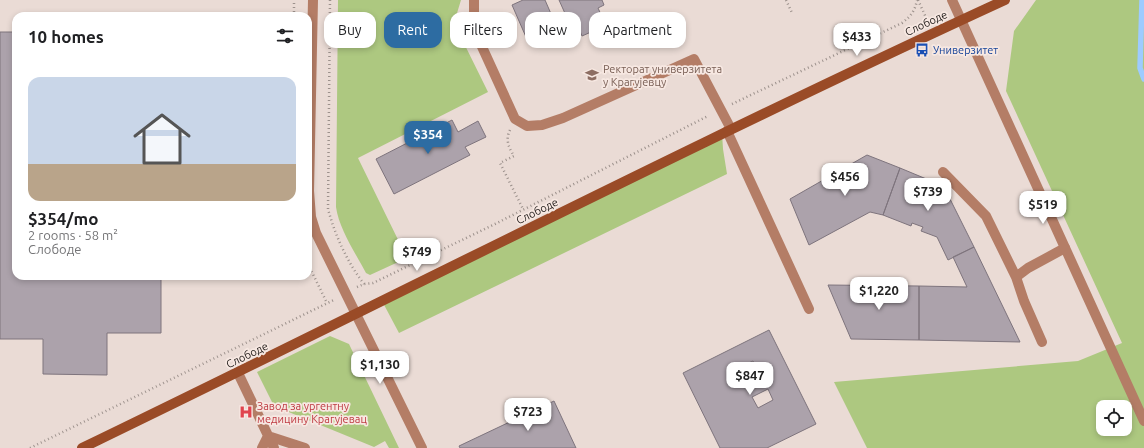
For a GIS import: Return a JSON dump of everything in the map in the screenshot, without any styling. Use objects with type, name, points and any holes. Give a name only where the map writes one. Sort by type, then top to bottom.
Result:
[{"type":"street","points":[[312,69],[313,0]]},
{"type":"street","points":[[474,0],[474,26],[478,38],[515,118],[527,126],[542,125],[563,118],[694,59],[721,109],[809,309]]},
{"type":"street","points":[[952,0],[1144,421]]},
{"type":"street","name":"Слободе","points":[[82,448],[238,373],[729,130],[1005,0]]},
{"type":"street","points":[[943,172],[986,216],[1016,277],[1024,301],[1042,342]]},
{"type":"street","points":[[312,216],[316,233],[357,313],[422,448]]},
{"type":"street","points":[[1016,277],[1028,268],[1065,248]]},
{"type":"street","points":[[238,373],[274,448]]},
{"type":"street","points":[[262,448],[268,436]]},
{"type":"street","points":[[268,436],[305,448]]},
{"type":"path","points":[[294,0],[294,12]]},
{"type":"path","points":[[330,0],[328,208],[334,231],[356,275],[364,284]]},
{"type":"path","points":[[786,0],[792,12]]},
{"type":"path","points":[[917,0],[934,33]]},
{"type":"path","points":[[30,448],[364,284],[373,283],[524,209],[721,109],[902,23],[910,18],[916,9],[917,0]]},
{"type":"path","points":[[515,118],[508,134],[507,146],[514,156],[500,163],[524,209]]},
{"type":"path","points":[[312,272],[327,303]]},
{"type":"green space","points":[[338,0],[461,0],[457,12],[450,12],[450,48],[466,48],[488,92],[358,158],[407,258],[370,275],[366,273],[348,241],[336,207],[338,48],[376,48],[376,12],[338,12]]},
{"type":"green space","points":[[1036,0],[1144,0],[1144,448],[867,448],[834,382],[1078,361],[1122,343],[1006,91],[1014,31]]},
{"type":"green space","points":[[722,133],[727,174],[399,333],[382,301]]},
{"type":"green space","points":[[330,336],[349,344],[399,448],[389,448],[385,441],[374,447],[274,406],[257,372]]},
{"type":"building","points":[[523,0],[545,0],[550,12],[525,12],[525,35],[517,16],[517,12],[515,12],[512,5]]},
{"type":"building","points":[[559,0],[602,0],[604,5],[598,8],[600,12],[589,12],[589,33],[582,36],[581,12],[564,12]]},
{"type":"building","points":[[0,32],[12,32],[12,280],[161,280],[161,333],[107,333],[107,375],[43,374],[43,339],[0,339]]},
{"type":"building","points":[[452,120],[458,132],[478,121],[486,137],[465,147],[470,155],[394,194],[376,159]]},
{"type":"building","points":[[867,155],[900,168],[883,215],[870,212],[809,245],[790,199]]},
{"type":"building","points":[[900,168],[936,183],[947,193],[974,247],[948,260],[937,237],[921,231],[923,227],[912,223],[911,226],[883,215]]},
{"type":"building","points":[[974,247],[1020,342],[919,340],[919,286],[967,287],[953,257]]},
{"type":"building","points":[[828,285],[919,286],[919,340],[851,339]]},
{"type":"building","points":[[769,330],[816,424],[767,448],[720,448],[683,373]],"holes":[[[753,361],[762,378],[747,386],[738,368]],[[768,389],[773,400],[758,408],[752,397]]]},
{"type":"building","points":[[554,401],[576,448],[460,448],[459,446]]},
{"type":"waterway","points":[[1142,0],[1140,68],[1144,79]]},
{"type":"place","name":"Универзитет","points":[[922,50]]},
{"type":"place","name":"Ректорат универзитета у Крагујевцу","points":[[592,75]]},
{"type":"place","name":"Завод за ургентну медицину Крагујевац","points":[[246,412]]}]
